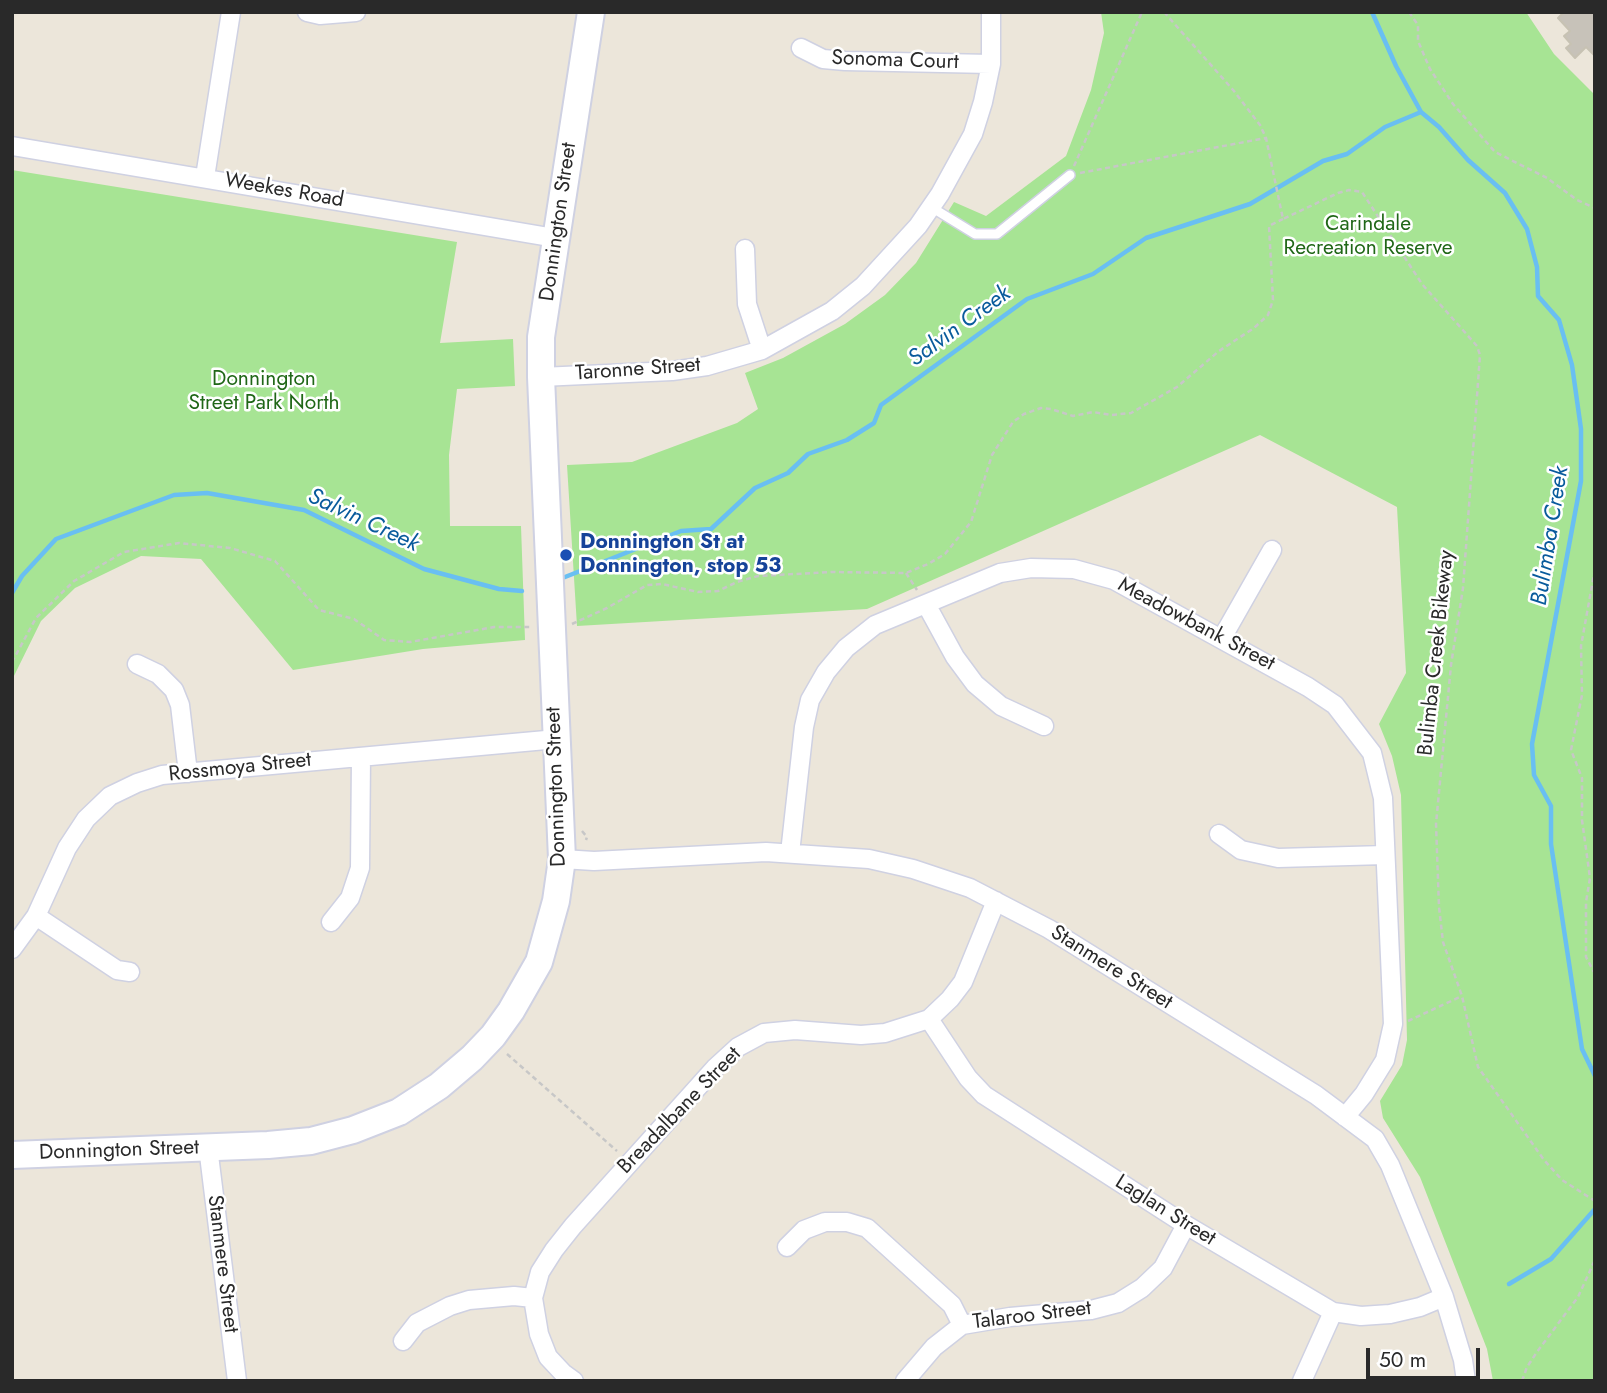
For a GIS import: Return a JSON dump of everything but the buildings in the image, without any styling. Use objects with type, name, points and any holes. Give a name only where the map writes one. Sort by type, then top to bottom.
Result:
[{"type":"street","points":[[205,177],[231,12]]},
{"type":"street","points":[[307,12],[320,15],[356,12]]},
{"type":"street","name":"Donnington Street","points":[[12,1155],[311,1141],[342,1133],[399,1112],[439,1086],[472,1058],[493,1036],[511,1011],[538,962],[556,901],[562,859],[550,621],[541,337],[591,12]]},
{"type":"street","name":"Taronne Street","points":[[541,377],[672,371],[707,366],[762,350],[832,311],[863,286],[931,207],[973,134],[991,64],[991,12]]},
{"type":"street","name":"Sonoma Court","points":[[801,48],[823,59],[845,61],[991,64]]},
{"type":"street","name":"Weekes Road","points":[[12,146],[555,238]]},
{"type":"street","points":[[746,250],[747,303],[762,350]]},
{"type":"street","points":[[1222,638],[1272,550]]},
{"type":"street","name":"Meadowbank Street","points":[[790,853],[804,727],[810,700],[826,671],[846,649],[875,625],[922,598],[1000,573],[1031,568],[1074,569],[1114,580],[1222,638],[1335,705],[1372,754],[1382,798],[1393,1024],[1385,1060],[1364,1094],[1345,1117]]},
{"type":"street","points":[[922,598],[955,657],[975,684],[1001,706],[1044,726]]},
{"type":"street","points":[[137,664],[158,674],[174,690],[180,705],[188,773]]},
{"type":"street","name":"Rossmoya Street","points":[[12,949],[36,916],[67,848],[86,819],[110,796],[149,779],[188,773],[557,739]]},
{"type":"street","points":[[331,922],[350,898],[360,868],[361,757]]},
{"type":"street","points":[[1219,834],[1241,850],[1278,858],[1385,855]]},
{"type":"street","name":"Stanmere Street","points":[[562,859],[594,861],[766,852],[869,859],[913,869],[970,888],[1048,929],[1317,1095],[1375,1139],[1390,1165],[1444,1297],[1464,1360],[1466,1381]]},
{"type":"street","name":"Breadalbane Street","points":[[574,1381],[562,1373],[548,1357],[539,1334],[533,1297],[540,1272],[554,1250],[630,1162],[715,1068],[738,1047],[764,1033],[795,1030],[836,1034],[885,1034],[929,1018],[950,999],[962,982],[996,901]]},
{"type":"street","points":[[36,916],[117,970],[130,972]]},
{"type":"street","name":"Laglan Street","points":[[929,1018],[968,1078],[984,1095],[1186,1225],[1333,1312],[1390,1314],[1420,1307],[1444,1297]]},
{"type":"street","name":"Stanmere Street","points":[[208,1147],[237,1381]]},
{"type":"street","points":[[787,1247],[804,1230],[825,1222],[846,1222],[867,1228],[952,1305],[962,1325]]},
{"type":"street","name":"Talaroo Street","points":[[905,1381],[934,1347],[962,1325],[1010,1317],[1091,1310],[1118,1303],[1142,1288],[1163,1268],[1186,1225]]},
{"type":"street","points":[[403,1341],[417,1323],[450,1306],[469,1300],[533,1297]]},
{"type":"street","points":[[1302,1381],[1333,1312]]},
{"type":"lane","points":[[931,207],[975,234],[997,234],[1070,175]]},
{"type":"path","points":[[1070,175],[1142,12]]},
{"type":"path","points":[[12,662],[36,618],[74,581],[124,552],[179,543],[230,548],[275,561],[318,610],[354,619],[384,640],[399,643],[494,627],[550,621],[607,608],[647,585],[662,583],[698,592],[718,591],[737,582],[780,574],[906,573],[928,564],[945,554],[964,532],[977,507],[992,455],[1013,422],[1024,414],[1041,408],[1051,408],[1073,416],[1093,412],[1111,415],[1131,413],[1177,387],[1268,315],[1273,300],[1269,226],[1283,219],[1266,138],[1260,125],[1234,91],[1164,12]]},
{"type":"path","points":[[1409,12],[1418,24],[1419,41],[1430,69],[1453,104],[1495,152],[1547,178],[1577,200],[1595,208]]},
{"type":"path","points":[[1070,175],[1266,138]]},
{"type":"path","name":"Bulimba Creek Bikeway","points":[[1283,219],[1338,193],[1349,190],[1362,192],[1422,284],[1477,346],[1480,355],[1463,588],[1451,665],[1436,824],[1443,942],[1462,996],[1478,1067],[1544,1160],[1562,1180],[1595,1202]]},
{"type":"path","points":[[1595,569],[1581,646],[1581,695],[1571,750],[1582,778],[1582,820],[1590,878],[1586,902],[1586,957],[1595,974]]},
{"type":"path","points":[[906,573],[922,598]]},
{"type":"path","points":[[1393,1024],[1415,1020],[1462,996]]},
{"type":"path","points":[[507,1054],[630,1162]]},
{"type":"path","points":[[1522,1381],[1536,1352],[1578,1297],[1595,1260]]},
{"type":"green space","name":"Carindale Recreation Reserve","points":[[1101,12],[1526,12],[1554,54],[1595,95],[1595,1381],[1493,1381],[1487,1349],[1420,1177],[1383,1118],[1380,1101],[1402,1065],[1407,1040],[1401,795],[1392,756],[1379,724],[1406,673],[1397,507],[1260,435],[867,609],[577,626],[567,465],[632,462],[737,423],[758,409],[745,373],[783,358],[845,324],[885,295],[916,263],[954,202],[986,216],[1066,156],[1091,90],[1104,33]]},
{"type":"green space","name":"Donnington Street Park North","points":[[12,170],[457,242],[440,343],[513,339],[515,386],[457,389],[449,455],[450,526],[521,526],[525,640],[423,649],[293,670],[201,559],[141,556],[75,588],[41,621],[12,680]]},
{"type":"waterway","name":"Bulimba Creek","points":[[1372,12],[1396,66],[1421,112],[1505,193],[1527,229],[1537,267],[1538,296],[1559,320],[1572,365],[1581,429],[1581,481],[1532,744],[1534,775],[1551,806],[1551,844],[1582,1049],[1595,1076]]},
{"type":"waterway","name":"Salvin Creek","points":[[560,579],[681,531],[711,529],[755,488],[788,473],[808,454],[847,440],[874,423],[881,405],[1027,299],[1093,274],[1146,238],[1250,204],[1323,161],[1347,154],[1385,127],[1421,112]]},
{"type":"waterway","name":"Salvin Creek","points":[[12,593],[22,576],[56,539],[174,495],[207,493],[304,510],[424,569],[499,589],[522,591]]},
{"type":"waterway","points":[[1509,1284],[1551,1259],[1595,1209]]},
{"type":"place","name":"Donnington St at Donnington, stop 53","points":[[566,555]]}]
